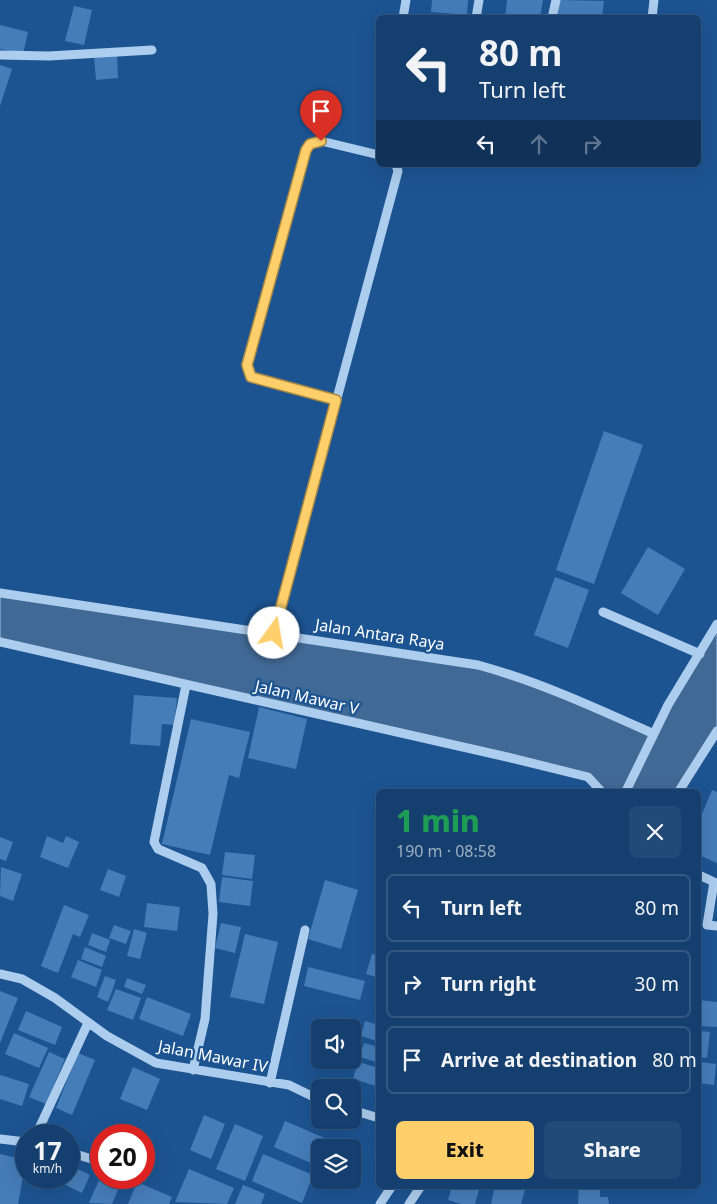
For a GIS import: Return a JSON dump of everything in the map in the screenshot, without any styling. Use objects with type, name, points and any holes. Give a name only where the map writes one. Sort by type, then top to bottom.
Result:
[{"type":"street","points":[[404,15],[406,0]]},
{"type":"street","points":[[476,15],[479,0]]},
{"type":"street","points":[[553,15],[556,0]]},
{"type":"street","points":[[652,15],[654,0]]},
{"type":"street","points":[[0,54],[49,56],[152,50]]},
{"type":"street","points":[[336,400],[251,377],[247,365],[306,150],[310,144],[321,141],[376,154]]},
{"type":"street","points":[[274,633],[398,171],[397,167]]},
{"type":"street","name":"Jalan Antara Raya","points":[[0,593],[274,633],[478,666],[518,676],[560,691],[654,734]]},
{"type":"street","points":[[603,612],[700,654]]},
{"type":"street","points":[[627,789],[668,705],[717,624]]},
{"type":"street","name":"Jalan Mawar V","points":[[0,642],[579,775],[588,778],[599,789]]},
{"type":"street","points":[[186,686],[154,842],[158,849],[202,868],[211,884],[213,914],[205,1019],[193,1070]]},
{"type":"street","points":[[680,789],[717,730]]},
{"type":"street","points":[[701,876],[714,882],[706,925],[717,926]]},
{"type":"street","points":[[270,1083],[305,930]]},
{"type":"street","name":"Jalan Mawar IV","points":[[0,974],[22,979],[55,998],[88,1023],[129,1049],[156,1063],[289,1085],[311,1096]]},
{"type":"street","points":[[41,1124],[88,1023]]},
{"type":"street","points":[[361,1113],[376,1117]]},
{"type":"street","points":[[0,1139],[15,1141]]},
{"type":"street","points":[[380,1204],[390,1189]]},
{"type":"street","points":[[409,1204],[419,1189]]},
{"type":"water","points":[[0,593],[478,665],[654,734],[717,624],[717,731],[680,789],[599,789],[588,777],[0,642]]},
{"type":"building","points":[[432,0],[468,0],[467,15],[431,12]]},
{"type":"building","points":[[507,0],[543,0],[540,15],[505,15]]},
{"type":"building","points":[[558,0],[604,1],[602,15],[557,15]]},
{"type":"building","points":[[74,6],[92,10],[84,45],[65,41]]},
{"type":"building","points":[[0,25],[28,32],[23,54],[0,49]]},
{"type":"building","points":[[117,55],[118,78],[96,80],[94,56]]},
{"type":"building","points":[[0,65],[12,69],[0,106]]},
{"type":"building","points":[[604,431],[643,445],[594,584],[556,570]]},
{"type":"building","points":[[648,547],[685,569],[658,615],[621,593]]},
{"type":"building","points":[[555,577],[589,590],[568,648],[534,635]]},
{"type":"building","points":[[134,695],[177,698],[174,725],[162,724],[160,746],[130,744]]},
{"type":"building","points":[[259,707],[307,719],[296,769],[248,758]]},
{"type":"building","points":[[191,719],[250,732],[239,778],[229,775],[210,855],[162,844]]},
{"type":"building","points":[[712,790],[717,792],[717,863],[701,856],[701,816]]},
{"type":"building","points":[[47,836],[63,843],[66,836],[79,842],[68,868],[40,857]]},
{"type":"building","points":[[0,837],[13,842],[6,861],[0,859]]},
{"type":"building","points":[[225,852],[255,855],[252,879],[222,875]]},
{"type":"building","points":[[1,867],[22,874],[13,901],[0,896]]},
{"type":"building","points":[[108,869],[126,876],[119,897],[100,890]]},
{"type":"building","points":[[222,877],[253,881],[250,906],[219,902]]},
{"type":"building","points":[[325,880],[358,890],[341,949],[308,939]]},
{"type":"building","points":[[147,903],[180,907],[177,931],[144,927]]},
{"type":"building","points":[[64,905],[89,915],[80,937],[73,934],[58,973],[41,966]]},
{"type":"building","points":[[221,923],[241,927],[235,953],[215,948]]},
{"type":"building","points":[[114,925],[131,931],[126,944],[109,938]]},
{"type":"building","points":[[134,929],[147,933],[140,959],[127,956]]},
{"type":"building","points":[[92,933],[110,940],[106,952],[88,945]]},
{"type":"building","points":[[245,934],[278,942],[264,1004],[230,997]]},
{"type":"building","points":[[85,947],[106,956],[102,967],[81,959]]},
{"type":"building","points":[[372,954],[376,955],[376,977],[366,974]]},
{"type":"building","points":[[78,960],[102,970],[96,987],[71,977]]},
{"type":"building","points":[[308,967],[365,981],[360,1000],[304,986]]},
{"type":"building","points":[[105,976],[116,980],[108,1002],[97,997]]},
{"type":"building","points":[[127,978],[146,985],[142,994],[124,987]]},
{"type":"building","points":[[116,989],[141,998],[133,1020],[107,1010]]},
{"type":"building","points":[[0,991],[18,998],[0,1043]]},
{"type":"building","points":[[147,997],[191,1014],[183,1036],[139,1019]]},
{"type":"building","points":[[701,1000],[717,1002],[717,1027],[701,1026]]},
{"type":"building","points":[[26,1011],[62,1027],[55,1045],[18,1030]]},
{"type":"building","points":[[365,1021],[376,1024],[376,1041],[361,1036]]},
{"type":"building","points":[[701,1031],[710,1032],[707,1058],[701,1057]]},
{"type":"building","points":[[14,1033],[48,1048],[39,1068],[5,1054]]},
{"type":"building","points":[[364,1043],[376,1046],[376,1062],[361,1057]]},
{"type":"building","points":[[49,1052],[65,1059],[46,1104],[29,1097]]},
{"type":"building","points":[[78,1053],[95,1060],[72,1115],[56,1108]]},
{"type":"building","points":[[701,1062],[716,1064],[714,1085],[701,1083]]},
{"type":"building","points":[[361,1063],[376,1067],[376,1086],[361,1081],[361,1079],[353,1079],[356,1069],[361,1069]]},
{"type":"building","points":[[133,1067],[160,1079],[147,1110],[120,1099]]},
{"type":"building","points":[[0,1075],[29,1084],[22,1106],[0,1099]]},
{"type":"building","points":[[204,1115],[225,1124],[211,1159],[190,1150]]},
{"type":"building","points":[[285,1121],[327,1139],[311,1139],[311,1163],[274,1147]]},
{"type":"building","points":[[235,1124],[263,1136],[245,1181],[216,1169]]},
{"type":"building","points":[[0,1154],[15,1157],[15,1189],[21,1189],[18,1204],[0,1204]]},
{"type":"building","points":[[263,1154],[311,1174],[311,1180],[302,1203],[252,1181]]},
{"type":"building","points":[[189,1169],[234,1188],[227,1204],[175,1202]]},
{"type":"building","points":[[80,1170],[90,1175],[82,1193],[74,1189],[80,1189]]},
{"type":"building","points":[[243,1185],[265,1194],[261,1204],[235,1204]]},
{"type":"building","points":[[95,1189],[118,1189],[112,1204],[89,1203]]},
{"type":"building","points":[[134,1189],[153,1189],[172,1197],[169,1204],[128,1204]]},
{"type":"building","points":[[451,1189],[479,1189],[475,1204],[461,1204],[448,1200]]},
{"type":"building","points":[[494,1189],[525,1189],[521,1204],[491,1204]]},
{"type":"building","points":[[579,1189],[600,1189],[600,1197],[608,1197],[609,1204],[578,1204]]},
{"type":"route","points":[[274,633],[278,612],[336,400],[251,377],[247,365],[306,150],[310,144],[321,141]]}]
